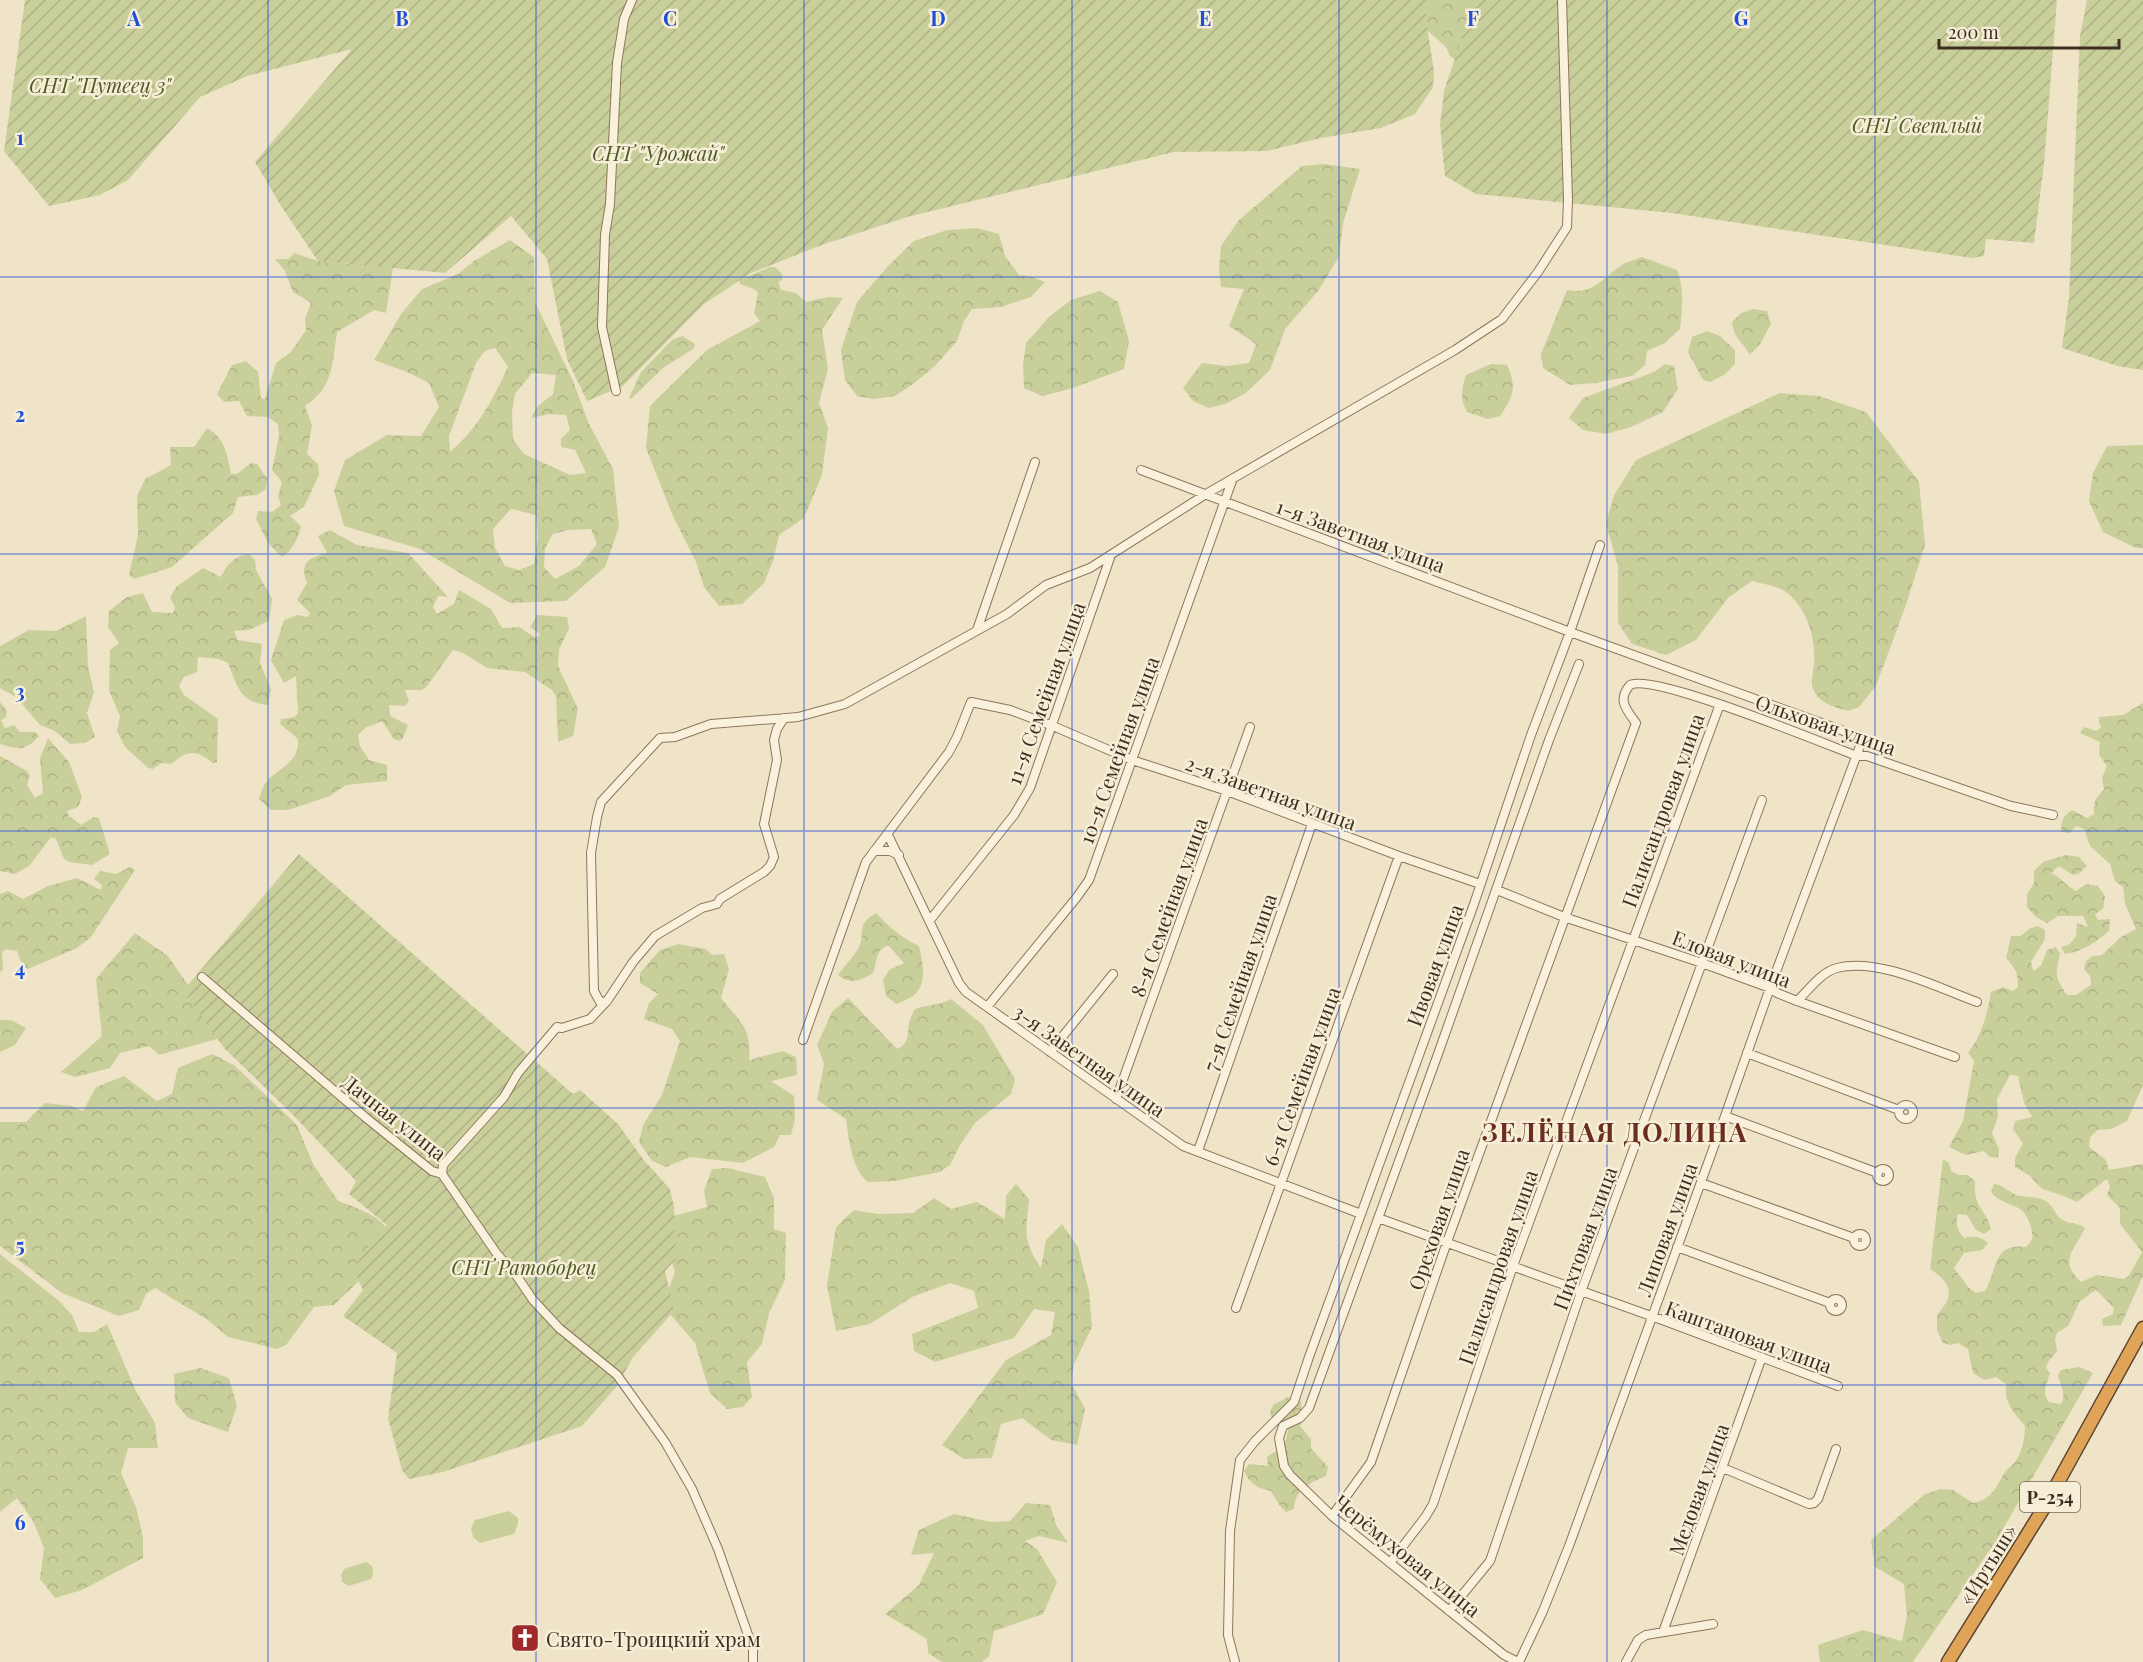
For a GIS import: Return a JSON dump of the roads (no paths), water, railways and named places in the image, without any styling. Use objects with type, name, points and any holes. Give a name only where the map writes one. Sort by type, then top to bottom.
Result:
[{"type":"highway","name":"«Иртыш»","points":[[1948,1662],[2051,1496],[2143,1328]]},
{"type":"street","points":[[616,391],[602,327],[604,235],[610,204],[617,63],[624,19],[632,0]]},
{"type":"street","points":[[607,1001],[600,1002],[594,991],[591,853],[602,802],[660,738],[675,737],[711,724],[798,717],[845,704],[1007,614],[1046,585],[1090,568],[1206,494],[1455,350],[1502,320],[1538,272],[1567,227],[1562,0]]},
{"type":"street","points":[[977,630],[1035,462]]},
{"type":"street","name":"1-я Заветная улица","points":[[1141,470],[1570,632],[1863,738]]},
{"type":"street","name":"10-я Семейная улица","points":[[987,1007],[1084,889],[1233,478]]},
{"type":"street","name":"Ивовая улица","points":[[1235,1662],[1227,1635],[1230,1531],[1240,1460],[1287,1410],[1297,1396],[1600,545]]},
{"type":"street","name":"11-я Семейная улица","points":[[930,920],[1020,807],[1030,788],[1112,555]]},
{"type":"street","name":"Ивовая улица","points":[[1284,1466],[1280,1432],[1287,1423],[1305,1414],[1309,1408],[1549,740],[1579,664]]},
{"type":"street","name":"Ольховая улица","points":[[1636,723],[1622,702],[1626,690],[1635,682],[1662,687],[1720,704],[1857,756],[1867,756],[2011,806],[2053,814]]},
{"type":"street","name":"2-я Заветная улица","points":[[888,835],[949,752],[971,702],[1010,710],[1132,760],[1227,791],[1480,884]]},
{"type":"street","name":"Палисандровая улица","points":[[1390,1563],[1430,1510],[1513,1266],[1720,704]]},
{"type":"street","points":[[441,1174],[443,1165],[504,1097],[518,1073],[557,1027],[562,1028],[590,1019],[607,1001],[633,962],[656,936],[702,908],[717,904],[720,898],[770,866],[774,857],[764,824],[777,760],[774,740],[777,729],[784,718]]},
{"type":"street","name":"Ореховая улица","points":[[1332,1515],[1371,1462],[1447,1242],[1636,723]]},
{"type":"street","name":"8-я Семейная улица","points":[[1116,1099],[1250,727]]},
{"type":"street","name":"Липовая улица","points":[[1519,1662],[1569,1546],[1770,988],[1863,738]]},
{"type":"street","name":"Пихтовая улица","points":[[1449,1611],[1490,1562],[1581,1292],[1762,800]]},
{"type":"street","name":"7-я Семейная улица","points":[[1198,1151],[1312,824]]},
{"type":"street","points":[[803,1040],[861,873],[866,862],[888,835]]},
{"type":"street","name":"3-я Заветная улица","points":[[888,835],[959,983],[966,992],[1183,1146],[1361,1214]]},
{"type":"street","points":[[874,851],[890,851],[899,855]]},
{"type":"street","name":"6-я Семейная улица","points":[[1236,1308],[1399,856]]},
{"type":"street","name":"Еловая улица","points":[[1497,890],[1564,917],[1702,963],[1770,988],[1797,1001],[1955,1057]]},
{"type":"street","points":[[1797,1001],[1828,973],[1837,968],[1855,967],[1882,969],[1977,1002]]},
{"type":"street","points":[[1050,1052],[1113,974]]},
{"type":"street","name":"Дачная улица","points":[[202,978],[373,1124],[432,1172],[441,1174],[497,1254],[516,1275],[539,1307],[559,1328],[617,1375],[665,1442],[692,1489],[718,1549],[753,1649],[753,1662]]},
{"type":"street","points":[[1747,1053],[1899,1110]]},
{"type":"street","points":[[1725,1116],[1878,1173]]},
{"type":"street","points":[[1701,1183],[1854,1238]]},
{"type":"street","name":"Каштановая улица","points":[[1378,1218],[1838,1386]]},
{"type":"street","points":[[1677,1247],[1830,1303]]},
{"type":"street","name":"Медовая улица","points":[[1663,1632],[1762,1357]]},
{"type":"street","points":[[1723,1468],[1809,1504],[1818,1499],[1836,1449]]},
{"type":"street","name":"Черёмуховая улица","points":[[1284,1466],[1290,1475],[1332,1515],[1504,1655],[1519,1662]]},
{"type":"street","points":[[1626,1662],[1638,1640],[1646,1635],[1713,1624]]},
{"type":"place","name":"Свято-Троицкий храм","points":[[525,1638]]},
{"type":"district","name":"ЗЕЛЁНАЯ ДОЛИНА","points":[[1615,1131]]},
{"type":"park label","name":"СНТ \"Путеец 3\"","points":[[100,84]]},
{"type":"park label","name":"СНТ Светлый","points":[[1917,124]]},
{"type":"park label","name":"СНТ \"Урожай\"","points":[[658,152]]},
{"type":"park label","name":"СНТ Ратоборец","points":[[524,1266]]}]
